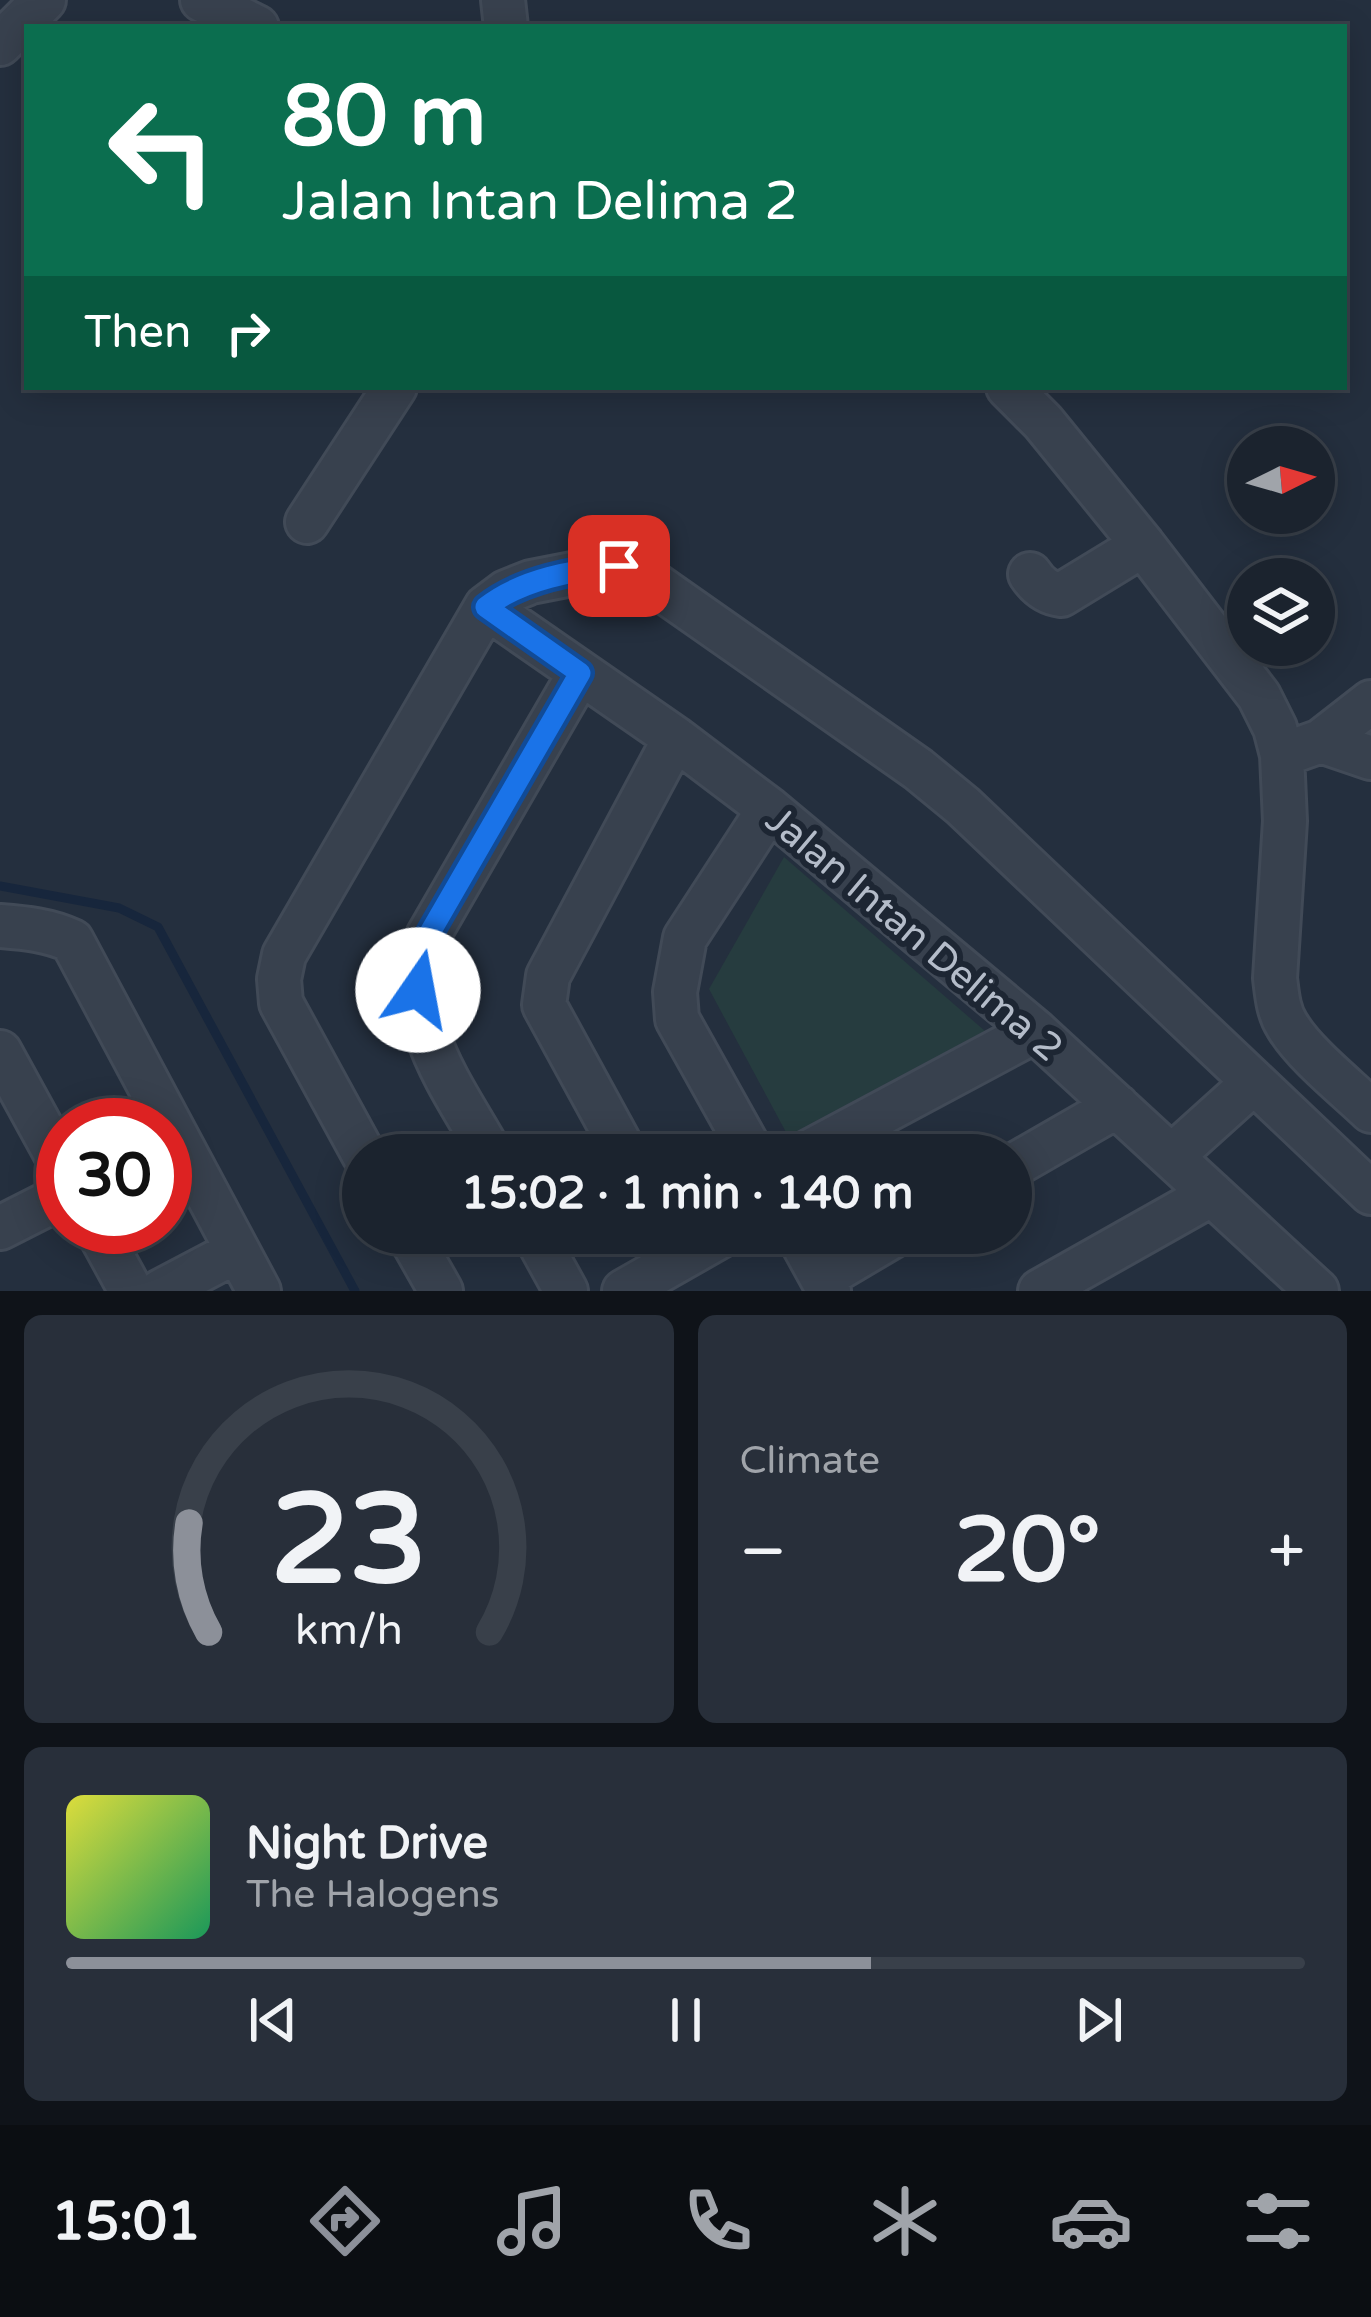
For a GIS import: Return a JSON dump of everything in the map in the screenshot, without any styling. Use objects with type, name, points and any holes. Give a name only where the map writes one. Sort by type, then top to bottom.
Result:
[{"type":"street","points":[[0,44],[44,0]]},
{"type":"street","points":[[202,0],[251,24]]},
{"type":"street","points":[[1011,390],[1043,422],[1143,545],[1259,696],[1275,728],[1302,748],[1371,758]]},
{"type":"street","points":[[307,522],[376,394]]},
{"type":"street","points":[[1030,574],[1049,593],[1061,595],[1143,545]]},
{"type":"street","points":[[353,1134],[281,1003],[284,955],[486,607],[531,582],[628,567],[918,769],[963,806],[1371,1192]]},
{"type":"street","name":"Jalan Intan Delima 2","points":[[486,607],[770,809],[1035,1030],[1212,1193],[1297,1286]]},
{"type":"street","points":[[480,1134],[422,1021],[420,958],[428,936],[580,673]]},
{"type":"street","points":[[1371,702],[1302,748],[1285,821],[1275,978],[1286,1024],[1371,1111]]},
{"type":"street","points":[[615,1134],[544,1005],[545,988],[675,738]]},
{"type":"street","points":[[741,1134],[677,1019],[675,992],[685,938],[770,809]]},
{"type":"street","points":[[0,926],[58,934],[72,941],[259,1291]]},
{"type":"street","points":[[842,1134],[1035,1030]]},
{"type":"street","points":[[0,1052],[36,1118]]},
{"type":"street","points":[[1172,1156],[1253,1083]]},
{"type":"street","points":[[1032,1155],[1117,1106]]},
{"type":"street","points":[[1040,1291],[1212,1193]]},
{"type":"street","points":[[0,1228],[36,1210]]},
{"type":"street","points":[[111,1254],[130,1288],[237,1251]]},
{"type":"street","points":[[420,1254],[441,1291]]},
{"type":"street","points":[[546,1254],[566,1291]]},
{"type":"street","points":[[809,1254],[826,1284],[868,1254]]},
{"type":"street","points":[[623,1291],[684,1260]]},
{"type":"green space","points":[[784,857],[985,1031],[787,1134],[709,989]]},
{"type":"waterway","points":[[0,886],[119,908],[158,927],[355,1291]]},
{"type":"route","points":[[418,990],[420,958],[428,936],[580,673],[486,607],[531,582],[619,566]]}]
